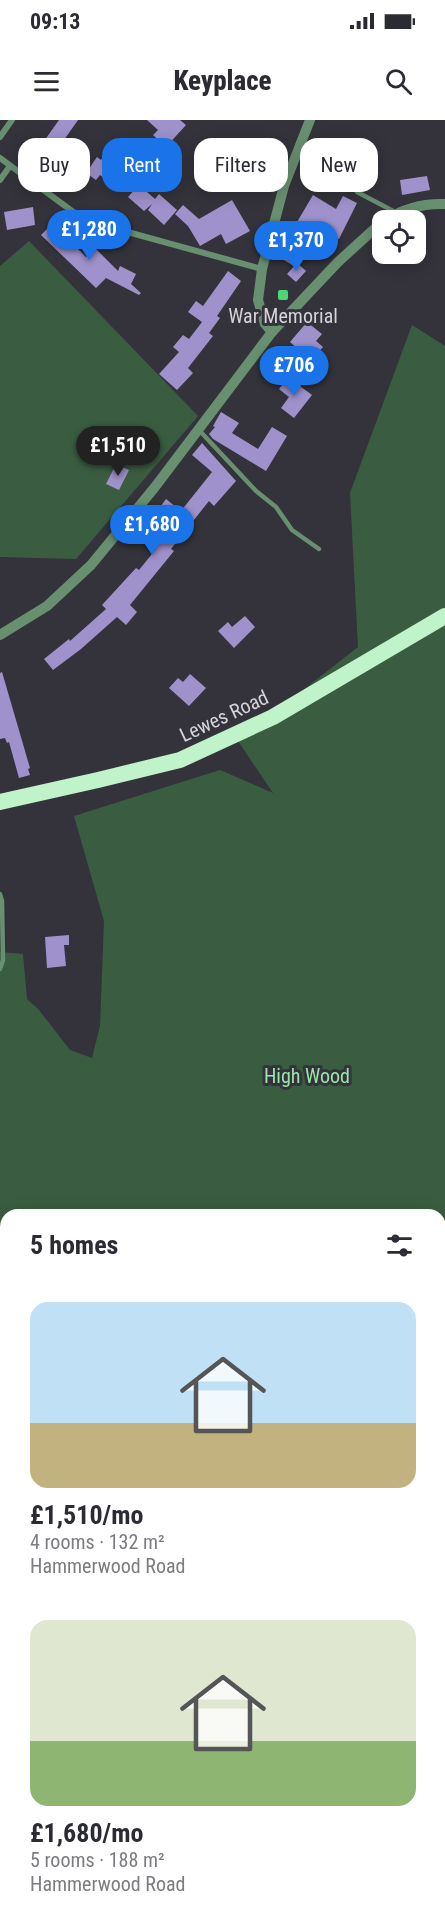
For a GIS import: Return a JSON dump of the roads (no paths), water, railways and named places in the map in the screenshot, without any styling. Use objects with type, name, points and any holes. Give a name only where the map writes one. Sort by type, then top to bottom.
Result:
[{"type":"highway","name":"Lewes Road","points":[[0,802],[180,760],[273,717],[445,616]]},
{"type":"street","points":[[0,137],[12,120]]},
{"type":"street","points":[[272,332],[265,324],[258,300],[262,269],[284,186],[310,120]]},
{"type":"street","points":[[0,158],[91,225],[124,231],[262,269]]},
{"type":"street","points":[[0,180],[10,166]]},
{"type":"street","points":[[408,210],[427,204],[445,204]]},
{"type":"street","points":[[0,635],[47,606],[91,565],[155,488],[272,332],[338,262],[372,232]]},
{"type":"lane","points":[[357,192],[392,210]]},
{"type":"lane","points":[[198,429],[256,491],[276,507],[292,530],[319,549]]},
{"type":"lane","points":[[0,894],[3,960],[0,969]]},
{"type":"place","name":"War Memorial","points":[[283,295]]},
{"type":"park label","name":"High Wood","points":[[307,1076]]}]
